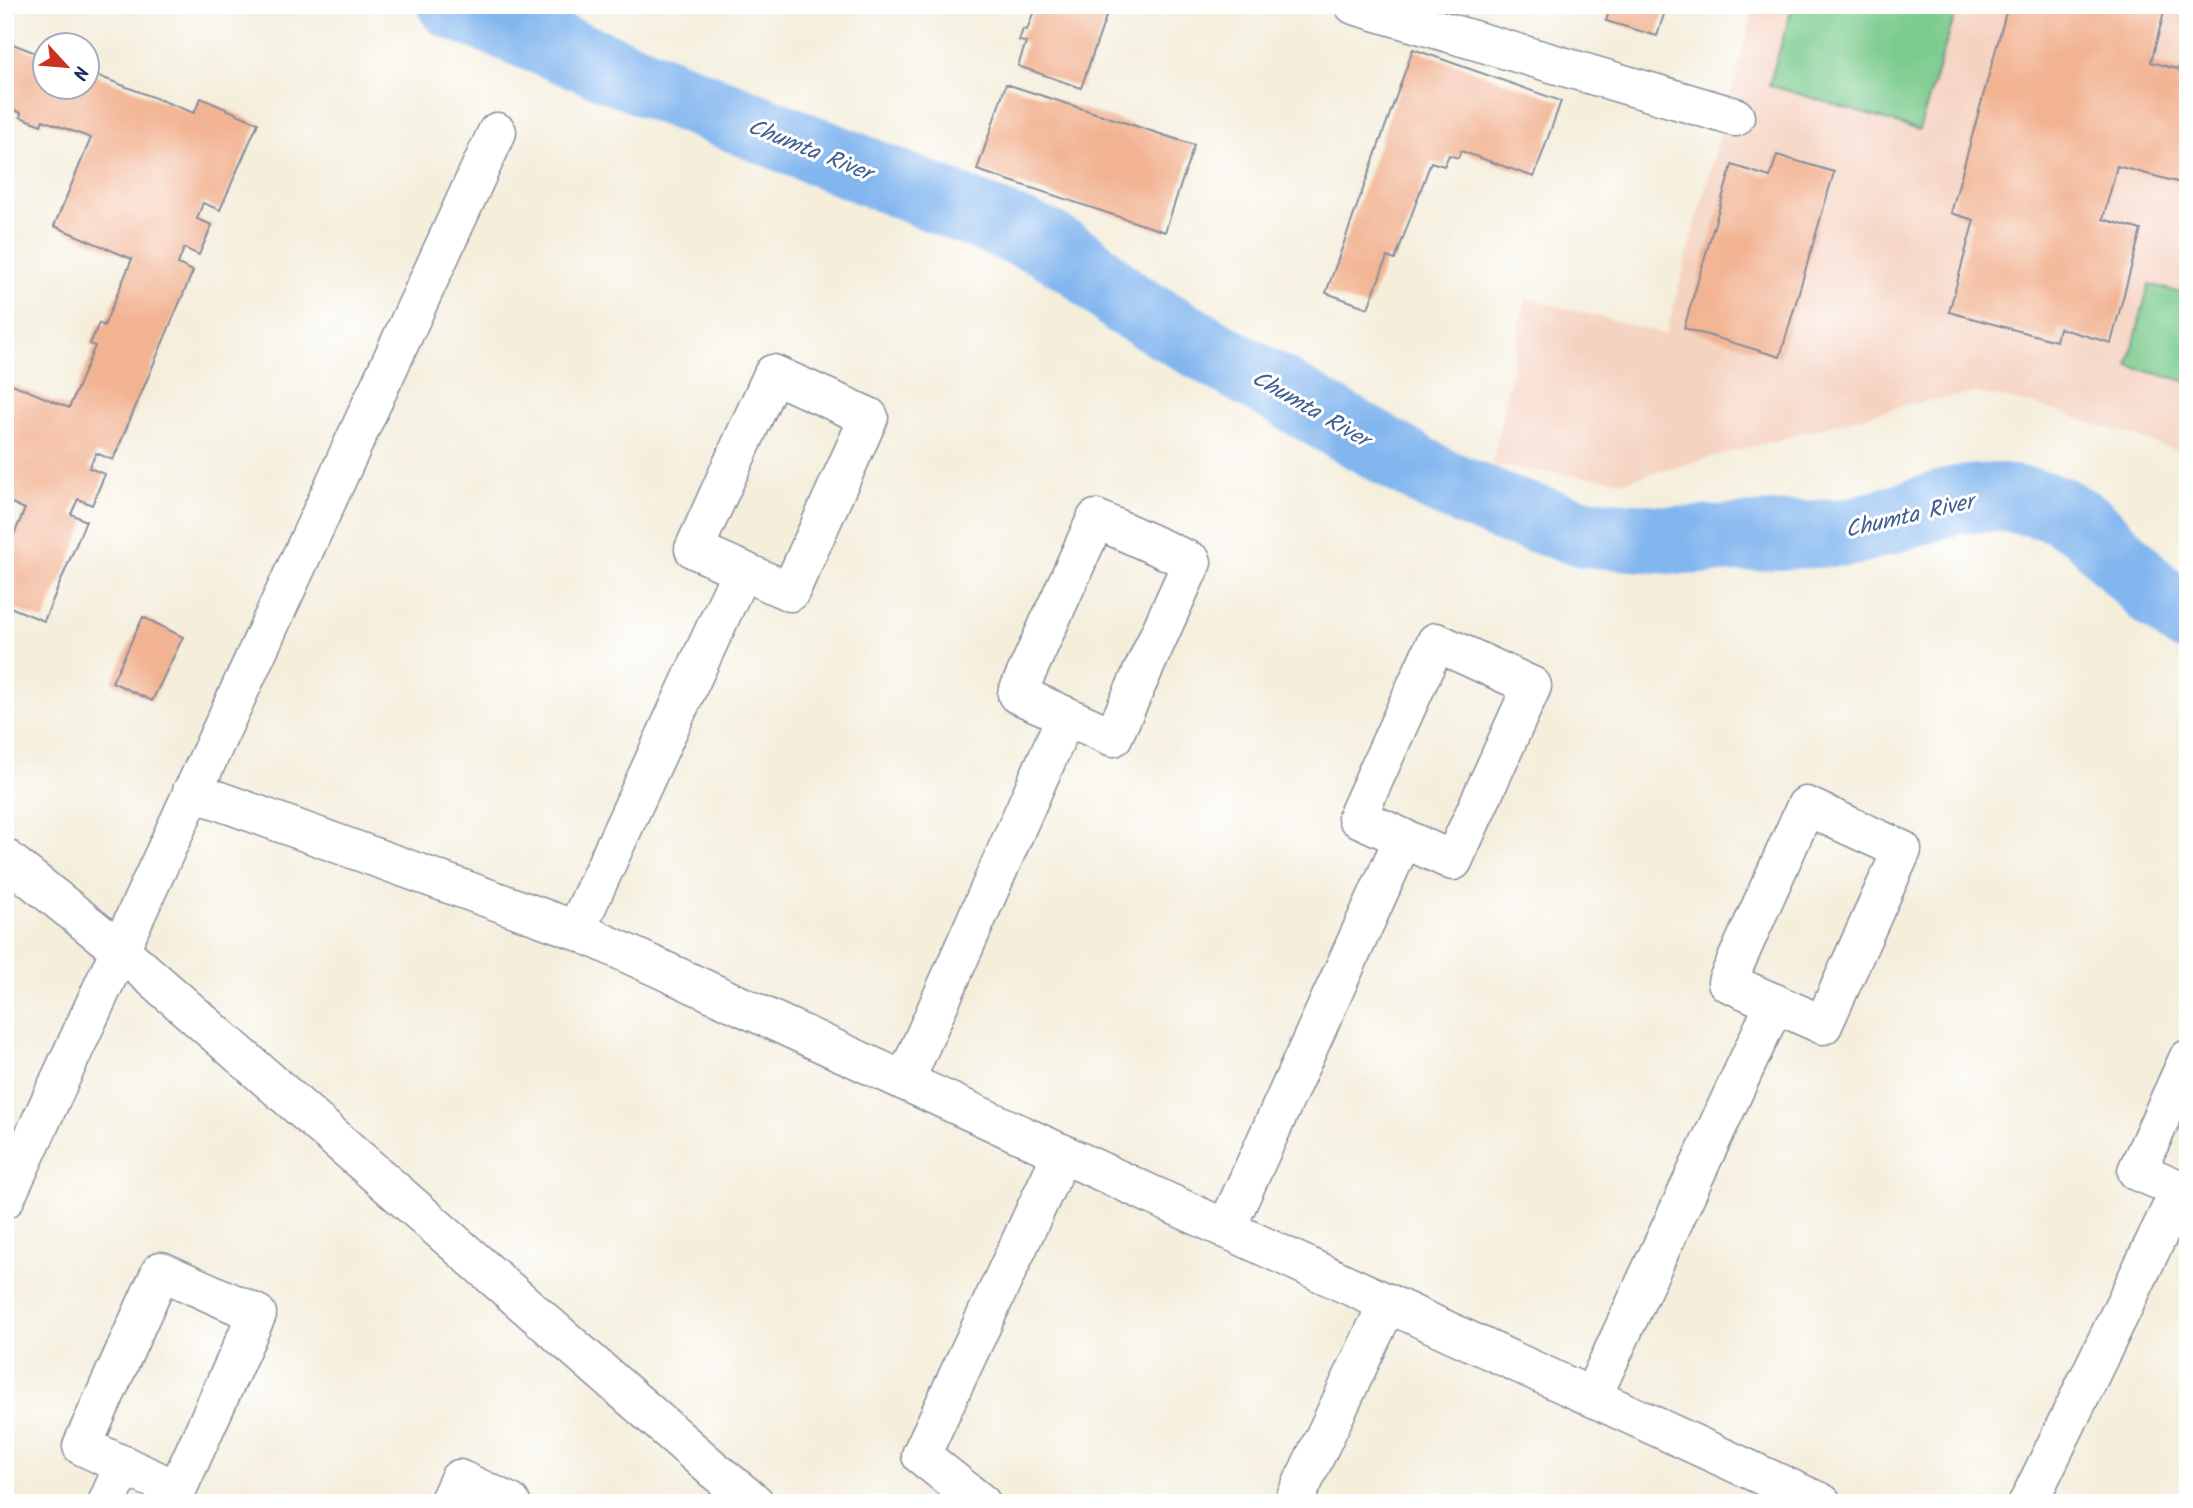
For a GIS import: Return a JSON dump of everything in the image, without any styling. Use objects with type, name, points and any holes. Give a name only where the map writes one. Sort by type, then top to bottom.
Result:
[{"type":"street","points":[[1353,5],[1735,117]]},
{"type":"street","points":[[5,1199],[497,132]]},
{"type":"street","points":[[773,374],[869,417],[790,592],[742,570],[694,549],[773,374]]},
{"type":"street","points":[[1096,519],[1192,562],[1113,737],[1066,716],[1017,694],[1096,519]]},
{"type":"street","points":[[576,930],[742,570]]},
{"type":"street","points":[[1436,642],[1532,686],[1453,861],[1403,839],[1357,817],[1436,642]]},
{"type":"street","points":[[905,1081],[1066,716]]},
{"type":"street","points":[[192,791],[576,930],[1592,1397],[1774,1493],[1822,1503]]},
{"type":"street","points":[[1806,806],[1902,850],[1823,1025],[1775,1003],[1727,982],[1806,806]]},
{"type":"street","points":[[1226,1229],[1403,839]]},
{"type":"street","points":[[5,858],[120,950],[755,1503]]},
{"type":"street","points":[[1592,1397],[1775,1003]]},
{"type":"street","points":[[2028,1503],[2184,1191],[2137,1171],[2188,1059]]},
{"type":"street","points":[[981,1503],[922,1455],[1062,1153]]},
{"type":"street","points":[[161,1271],[257,1314],[177,1489],[124,1465],[82,1446],[161,1271]]},
{"type":"street","points":[[1293,1503],[1388,1303]]},
{"type":"street","points":[[107,1503],[124,1465]]},
{"type":"street","points":[[448,1503],[459,1479],[511,1503]]},
{"type":"shaded area","points":[[1755,5],[2188,5],[2188,454],[2036,405],[1976,393],[1910,404],[1624,481],[1492,466],[1526,298],[1666,334]]},
{"type":"green space","points":[[1793,5],[1958,5],[1919,130],[1769,85]]},
{"type":"green space","points":[[2149,284],[2188,295],[2188,382],[2128,366]]},
{"type":"building","points":[[1036,5],[1110,5],[1081,88],[1018,66],[1026,42],[1019,41],[1023,29],[1027,30]]},
{"type":"building","points":[[1611,5],[1667,5],[1657,36],[1606,21]]},
{"type":"building","points":[[2008,5],[2166,5],[2151,62],[2188,72],[2188,185],[2117,166],[2103,219],[2141,230],[2111,343],[2059,328],[2056,341],[1949,312],[1974,220],[1951,213]]},
{"type":"building","points":[[5,41],[32,52],[32,102],[102,102],[102,77],[194,113],[201,98],[258,123],[220,210],[203,203],[197,219],[212,225],[199,255],[184,248],[178,264],[193,271],[113,460],[96,453],[89,468],[105,474],[92,505],[78,499],[71,514],[86,521],[44,621],[5,605],[5,555],[25,509],[5,500],[5,381],[69,408],[95,346],[90,344],[99,323],[104,326],[132,259],[54,226],[91,138],[43,120],[41,125],[20,117],[21,113],[5,106]]},
{"type":"building","points":[[1413,49],[1561,101],[1534,177],[1461,151],[1458,158],[1449,155],[1444,166],[1431,162],[1395,260],[1387,257],[1368,308],[1326,293]]},
{"type":"building","points":[[1006,84],[1194,145],[1165,232],[977,170]]},
{"type":"building","points":[[1777,155],[1834,172],[1780,357],[1684,328],[1732,165],[1770,177]]},
{"type":"building","points":[[143,617],[183,637],[152,701],[112,682]]},
{"type":"waterway","name":"Chumta River","points":[[452,5],[1046,243],[1081,264],[1126,303],[1437,480],[1509,511],[1584,533],[1683,541],[1851,532],[1957,500],[1995,497],[2032,502],[2059,510],[2087,526],[2155,595],[2188,619]]}]
